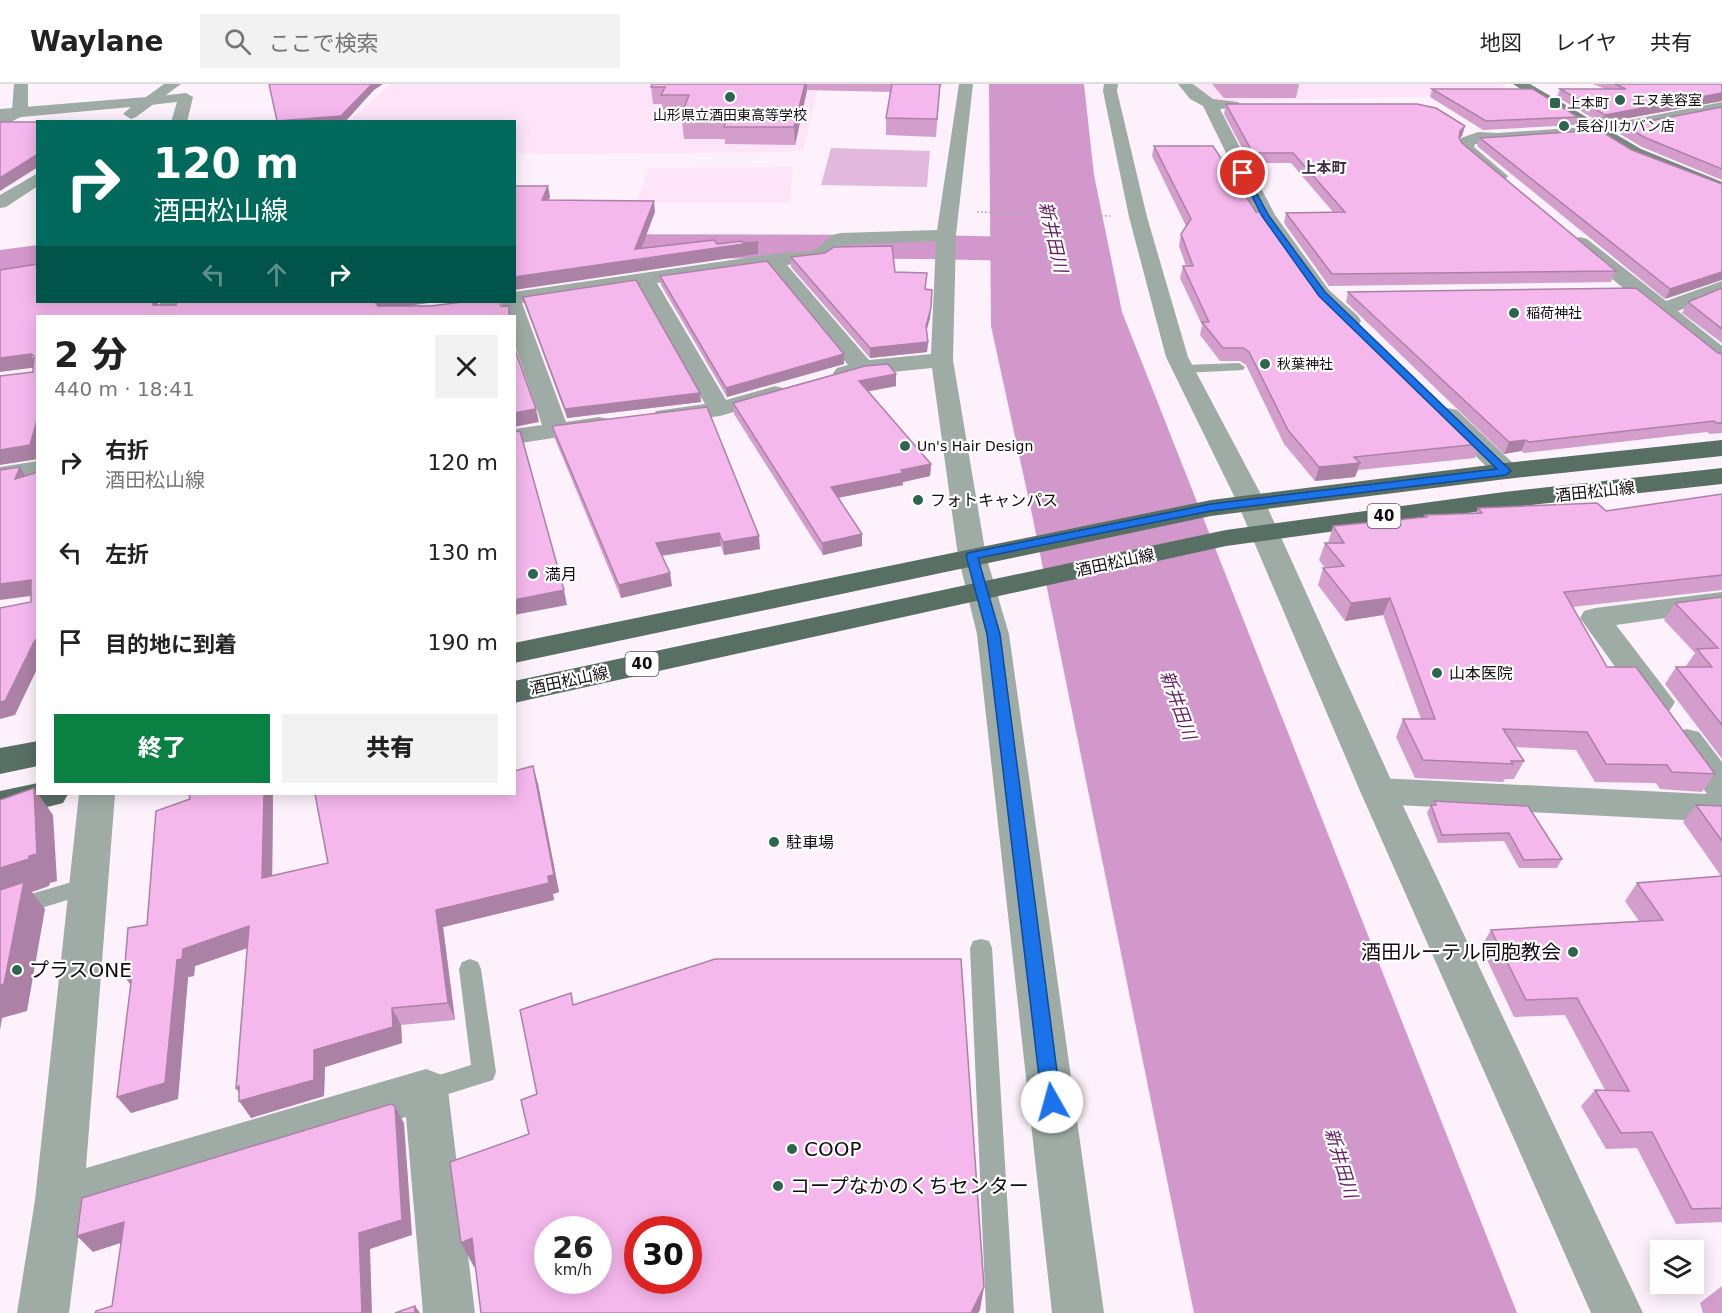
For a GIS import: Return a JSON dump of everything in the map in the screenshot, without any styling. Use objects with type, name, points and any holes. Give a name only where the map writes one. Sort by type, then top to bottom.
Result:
[{"type":"main road","points":[[1520,84],[1635,153],[1722,188]]},
{"type":"main road","points":[[1604,114],[1655,142],[1722,173]]},
{"type":"main road","name":"酒田松山線","points":[[516,653],[977,574],[1022,582],[1226,538],[1257,517],[1506,471],[1722,448]]},
{"type":"main road","name":"酒田松山線","points":[[516,691],[977,574],[1015,548],[1211,508],[1257,517],[1504,500],[1722,476]]},
{"type":"main road","points":[[0,761],[36,753]]},
{"type":"main road","points":[[0,805],[45,795]]},
{"type":"street","points":[[20,112],[21,84]]},
{"type":"street","points":[[122,120],[174,84]]},
{"type":"street","points":[[966,84],[947,223],[942,360],[977,574],[993,634],[1078,1313]]},
{"type":"street","points":[[1111,84],[1110,91],[1121,151],[1177,357],[1257,517],[1378,791],[1617,1313]]},
{"type":"street","points":[[1185,84],[1196,97],[1210,105],[1246,105]]},
{"type":"street","points":[[0,114],[186,97],[180,120]]},
{"type":"street","points":[[1210,105],[1266,216],[1322,294],[1364,334]]},
{"type":"street","points":[[1517,191],[1466,148],[1467,141],[1478,137],[1497,138],[1599,131],[1719,109]]},
{"type":"street","points":[[0,122],[20,112]]},
{"type":"street","points":[[1459,124],[1478,137]]},
{"type":"street","points":[[0,203],[36,179]]},
{"type":"street","points":[[516,298],[773,260],[818,256],[840,240],[947,223]]},
{"type":"street","points":[[1563,229],[1722,357]]},
{"type":"street","points":[[773,260],[863,368]]},
{"type":"street","points":[[644,279],[720,409]]},
{"type":"street","points":[[1663,310],[1721,288]]},
{"type":"street","points":[[1602,291],[1637,290]]},
{"type":"street","points":[[1322,294],[1345,293]]},
{"type":"street","points":[[516,316],[556,429]]},
{"type":"street","points":[[516,437],[556,429],[720,409],[863,368],[942,360]]},
{"type":"street","points":[[1431,399],[1506,471]]},
{"type":"street","points":[[0,475],[36,469]]},
{"type":"street","points":[[1722,601],[1595,618],[1722,788]]},
{"type":"street","points":[[1378,791],[1722,808]]},
{"type":"street","points":[[43,1313],[59,1200],[97,795]]},
{"type":"street","points":[[59,1200],[426,1090],[448,1313]]},
{"type":"lane","points":[[1184,369],[1239,367]]},
{"type":"lane","points":[[0,912],[89,885]]},
{"type":"lane","points":[[981,948],[1000,1313]]},
{"type":"lane","points":[[426,1090],[484,1072],[470,969]]},
{"type":"path","points":[[947,223],[1138,217]]},
{"type":"shaded area","points":[[391,84],[819,84],[804,149],[790,152],[516,153],[516,120],[350,120]]},
{"type":"shaded area","points":[[1196,84],[1501,84],[1517,94],[1222,102],[1205,95]]},
{"type":"shaded area","points":[[831,148],[930,151],[927,187],[821,185]]},
{"type":"shaded area","points":[[793,167],[790,203],[637,203],[648,168]]},
{"type":"water","name":"新井田川","points":[[989,84],[1084,84],[1094,175],[1122,312],[1517,1313],[1194,1313],[1033,519],[991,326]]},
{"type":"building","points":[[269,84],[372,84],[341,116],[277,120]]},
{"type":"building","name":"山形県立酒田東高等学校","points":[[652,84],[805,84],[794,127],[724,127],[726,121],[682,121],[687,111],[683,111],[689,95],[661,95],[665,87],[651,87]]},
{"type":"building","points":[[892,84],[940,84],[937,119],[886,118]]},
{"type":"building","points":[[1615,84],[1722,84],[1722,93],[1605,115],[1560,89],[1626,89]]},
{"type":"building","points":[[1432,89],[1533,89],[1578,117],[1486,121]]},
{"type":"building","points":[[1226,104],[1417,104],[1436,108],[1465,126],[1460,131],[1459,138],[1462,143],[1616,271],[1332,274],[1286,213],[1345,212],[1293,153],[1253,153]]},
{"type":"building","points":[[1722,107],[1722,169],[1646,138],[1624,126]]},
{"type":"building","points":[[0,122],[36,122],[36,155],[0,178]]},
{"type":"building","points":[[1599,130],[1632,150],[1722,184],[1722,272],[1670,289],[1480,138]]},
{"type":"building","points":[[1154,146],[1213,146],[1256,212],[1262,212],[1317,287],[1480,444],[1354,457],[1360,463],[1319,467],[1288,430],[1249,352],[1243,348],[1223,348],[1202,322],[1209,322],[1183,266],[1193,266],[1181,234],[1191,219]]},
{"type":"building","points":[[516,186],[548,186],[542,200],[654,201],[635,249],[714,240],[717,244],[758,242],[516,277]]},
{"type":"building","points":[[892,246],[895,272],[927,273],[925,289],[932,290],[931,308],[926,326],[928,342],[870,348],[791,257],[825,253],[834,247]]},
{"type":"building","points":[[767,261],[844,354],[726,388],[660,276]]},
{"type":"building","points":[[36,264],[36,303],[176,305],[177,303],[376,303],[378,306],[431,306],[454,303],[500,303],[501,306],[509,306],[509,315],[36,315],[36,424],[30,445],[0,450],[0,376],[33,372],[34,356],[31,354],[0,358],[0,270]]},
{"type":"building","points":[[636,280],[700,393],[565,409],[523,297]]},
{"type":"building","points":[[1636,288],[1722,354],[1722,423],[1714,421],[1529,442],[1526,440],[1509,442],[1348,292]]},
{"type":"building","points":[[1722,288],[1722,329],[1688,302]]},
{"type":"building","points":[[516,353],[536,409],[516,413]]},
{"type":"building","points":[[888,364],[896,374],[859,381],[931,464],[901,470],[903,473],[831,487],[862,534],[822,543],[733,403],[865,366]]},
{"type":"building","points":[[707,407],[759,536],[723,542],[719,533],[656,543],[670,573],[619,585],[552,426]]},
{"type":"building","points":[[520,431],[564,590],[516,600],[516,432]]},
{"type":"building","points":[[20,467],[15,479],[36,473],[36,640],[5,701],[0,702],[0,608],[31,602],[31,580],[0,584],[0,470]]},
{"type":"building","points":[[1722,494],[1722,575],[1564,592],[1607,667],[1636,667],[1715,774],[1672,772],[1667,765],[1606,764],[1587,732],[1503,729],[1524,761],[1511,761],[1513,764],[1423,760],[1403,719],[1435,719],[1390,598],[1351,603],[1323,568],[1344,566],[1325,543],[1344,543],[1333,526],[1427,517],[1425,515],[1482,513],[1478,508],[1597,503],[1606,511]]},
{"type":"building","points":[[1722,597],[1722,725],[1676,667],[1712,667],[1697,649],[1718,648],[1675,603]]},
{"type":"building","points":[[533,766],[554,875],[548,876],[549,883],[436,910],[448,1003],[392,1008],[393,1027],[314,1050],[314,1080],[239,1101],[239,1086],[236,1088],[249,926],[183,949],[182,959],[177,960],[165,1083],[117,1097],[132,974],[124,976],[128,928],[147,925],[156,811],[190,799],[189,795],[264,795],[262,878],[328,863],[315,795],[516,795],[516,770]]},
{"type":"building","points":[[34,788],[37,854],[29,856],[29,859],[0,868],[0,800]]},
{"type":"building","points":[[1434,801],[1528,806],[1562,859],[1524,860],[1509,833],[1442,835],[1431,805],[1436,805]]},
{"type":"building","points":[[1696,805],[1722,806],[1722,841]]},
{"type":"building","points":[[1722,876],[1722,1208],[1692,1209],[1652,1132],[1621,1133],[1595,1090],[1629,1091],[1577,998],[1526,1000],[1491,930],[1663,920],[1637,883]]},
{"type":"building","points":[[24,882],[4,984],[0,985],[0,890]]},
{"type":"building","name":"コープなかのくちセンター","points":[[715,959],[961,959],[984,1287],[971,1313],[481,1313],[472,1238],[461,1243],[450,1162],[529,1134],[521,1100],[537,1094],[520,1010],[571,993],[573,1005]]},
{"type":"building","points":[[391,1104],[395,1106],[402,1220],[359,1233],[362,1313],[95,1313],[112,1306],[124,1222],[77,1236],[82,1198]]},
{"type":"building","points":[[415,1306],[415,1313],[395,1313]]},
{"type":"waterway","name":"新井田川","points":[[516,246],[928,247],[1057,250]]},
{"type":"waterway","points":[[0,262],[36,257]]},
{"type":"place","name":"山形県立酒田東高等学校","points":[[730,97]]},
{"type":"place","name":"エヌ美容室","points":[[1620,100]]},
{"type":"place","name":"上本町","points":[[1555,103]]},
{"type":"place","name":"長谷川カバン店","points":[[1564,126]]},
{"type":"place","name":"稲荷神社","points":[[1514,313]]},
{"type":"place","name":"秋葉神社","points":[[1265,364]]},
{"type":"place","name":"Un's Hair Design","points":[[905,446]]},
{"type":"place","name":"フォトキャンパス","points":[[918,500]]},
{"type":"place","name":"満月","points":[[533,574]]},
{"type":"place","name":"山本医院","points":[[1437,673]]},
{"type":"place","name":"駐車場","points":[[774,842]]},
{"type":"place","name":"酒田ルーテル同胞教会","points":[[1573,952]]},
{"type":"place","name":"プラスONE","points":[[17,970]]},
{"type":"place","name":"COOP","points":[[792,1149]]},
{"type":"place","name":"コープなかのくちセンター","points":[[778,1186]]},
{"type":"district","name":"上本町","points":[[1324,168]]},
{"type":"route","points":[[1052,1102],[993,634],[972,556],[1211,508],[1506,471],[1322,294],[1266,216],[1243,173]]}]
